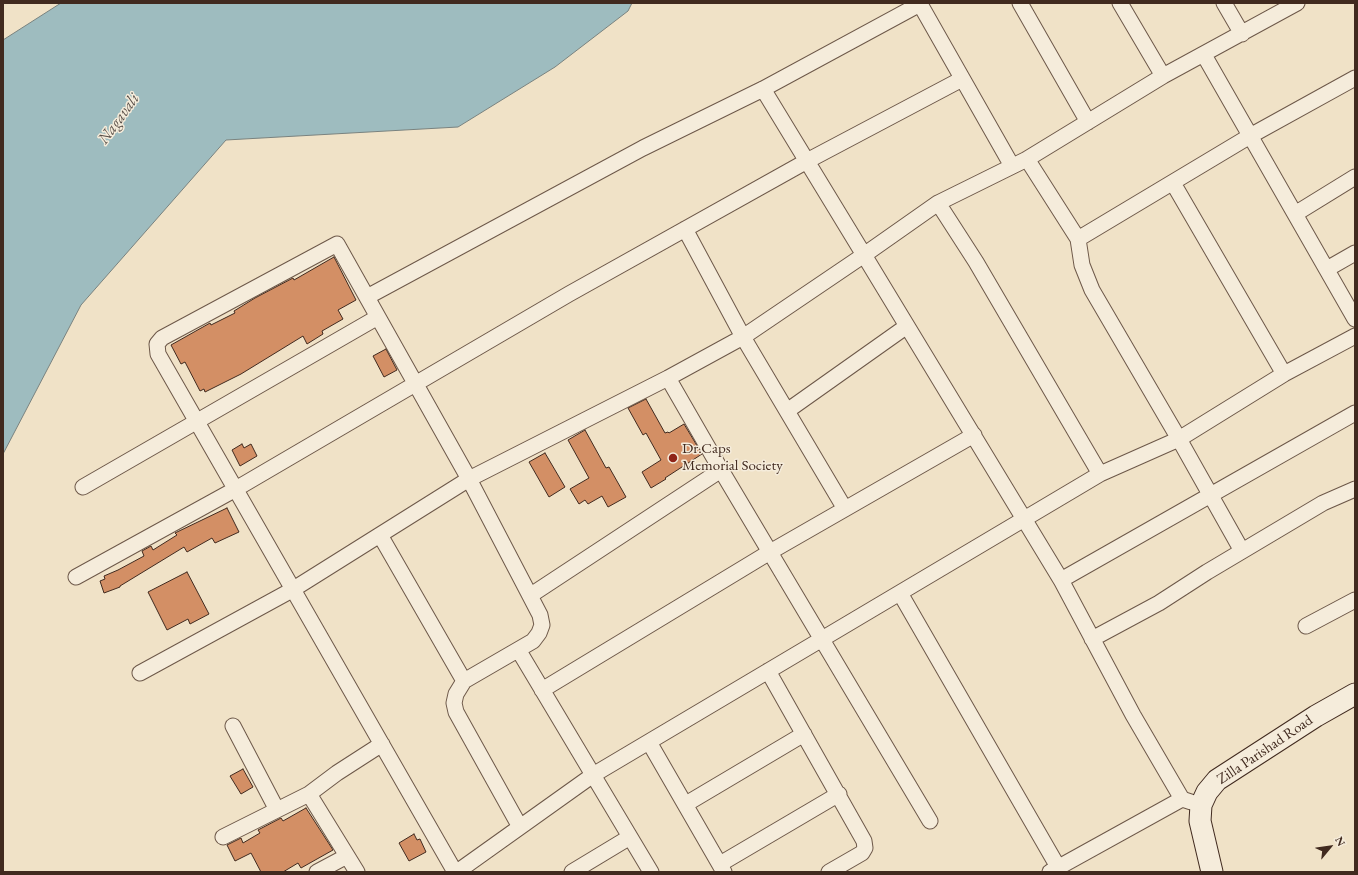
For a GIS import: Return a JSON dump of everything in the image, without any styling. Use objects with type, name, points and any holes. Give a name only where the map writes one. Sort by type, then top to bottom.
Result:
[{"type":"main road","name":"Zilla Parishad Road","points":[[1212,872],[1203,839],[1200,821],[1201,805],[1207,792],[1217,780],[1316,716],[1355,694]]},
{"type":"street","points":[[1020,3],[1088,122]]},
{"type":"street","points":[[1120,3],[1163,76]]},
{"type":"street","points":[[1224,3],[1242,34]]},
{"type":"street","points":[[140,673],[292,590],[469,479],[668,378],[743,337],[938,203],[1028,159],[1163,76],[1297,3]]},
{"type":"street","points":[[367,297],[643,148],[763,88],[921,4],[1012,166]]},
{"type":"street","points":[[1204,54],[1355,319]]},
{"type":"street","points":[[1078,239],[1250,136],[1355,78]]},
{"type":"street","points":[[76,576],[234,490],[415,383],[807,161],[962,79]]},
{"type":"street","points":[[763,88],[1061,580],[1092,639],[1182,799],[1201,805]]},
{"type":"street","points":[[1028,159],[1078,239],[1082,265],[1092,290],[1242,551]]},
{"type":"street","points":[[1295,214],[1355,177]]},
{"type":"street","points":[[1173,183],[1284,374]]},
{"type":"street","points":[[938,203],[976,262],[1100,474]]},
{"type":"street","points":[[686,229],[743,337],[845,509]]},
{"type":"street","points":[[520,827],[456,712],[454,703],[456,694],[464,681],[519,651],[533,641],[539,633],[542,625],[540,615],[531,595],[469,479],[337,244],[162,338],[157,344],[158,354],[234,490],[456,872],[520,827],[593,775],[1100,474],[1179,439],[1284,374],[1355,336]]},
{"type":"street","points":[[1327,270],[1355,253]]},
{"type":"street","points":[[83,487],[378,317]]},
{"type":"street","points":[[787,411],[907,326]]},
{"type":"street","points":[[668,378],[721,470],[823,638],[930,821]]},
{"type":"street","points":[[1061,580],[1355,413]]},
{"type":"street","points":[[542,690],[770,552],[974,435]]},
{"type":"street","points":[[531,595],[721,470]]},
{"type":"street","points":[[1092,639],[1159,603],[1323,502],[1355,489]]},
{"type":"street","points":[[380,536],[464,681]]},
{"type":"street","points":[[900,593],[1053,869],[1182,799]]},
{"type":"street","points":[[1306,626],[1355,600]]},
{"type":"street","points":[[519,651],[651,872]]},
{"type":"street","points":[[768,671],[839,794],[864,841],[865,848],[862,853],[829,872]]},
{"type":"street","points":[[233,726],[277,810]]},
{"type":"street","points":[[686,804],[804,734]]},
{"type":"street","points":[[649,742],[722,868],[839,794]]},
{"type":"street","points":[[223,837],[309,794],[337,773],[382,744]]},
{"type":"street","points":[[309,794],[357,872]]},
{"type":"street","points":[[572,872],[630,837]]},
{"type":"street","points":[[317,872],[347,856]]},
{"type":"water","name":"Nagavali","points":[[61,3],[632,3],[628,11],[555,67],[458,127],[226,140],[81,305],[3,454],[3,40]]},
{"type":"building","points":[[334,257],[356,300],[338,310],[343,319],[322,331],[323,334],[307,344],[303,336],[241,374],[205,392],[204,389],[200,391],[185,362],[181,364],[171,345],[210,323],[211,325],[235,313],[234,311],[255,298],[293,278],[294,280]]},
{"type":"building","points":[[386,349],[397,370],[384,377],[373,356]]},
{"type":"building","points":[[646,399],[665,433],[669,433],[684,424],[702,454],[651,488],[642,472],[661,460],[646,433],[643,435],[628,408]]},
{"type":"building","points":[[585,430],[606,468],[609,467],[626,497],[608,507],[602,496],[588,504],[585,500],[579,504],[570,489],[589,478],[568,440]]},
{"type":"building","points":[[242,444],[244,448],[251,444],[257,456],[240,466],[232,450]]},
{"type":"building","points":[[545,453],[565,487],[549,497],[529,462]]},
{"type":"building","points":[[227,508],[239,532],[215,543],[212,538],[187,552],[184,547],[120,587],[104,593],[100,581],[105,579],[104,576],[144,556],[142,551],[151,546],[153,550],[177,535],[175,533]]},
{"type":"building","points":[[187,572],[209,614],[190,624],[188,619],[167,630],[148,592]]},
{"type":"building","points":[[243,769],[253,787],[241,794],[230,776]]},
{"type":"building","points":[[306,808],[333,850],[301,868],[298,863],[283,872],[261,872],[251,853],[235,861],[227,845],[241,838],[243,843],[260,833],[258,830],[281,818],[283,821]]},
{"type":"building","points":[[414,834],[417,840],[420,839],[426,852],[409,861],[399,843]]},
{"type":"place","name":"Dr.Caps Memorial Society","points":[[673,458]]}]
